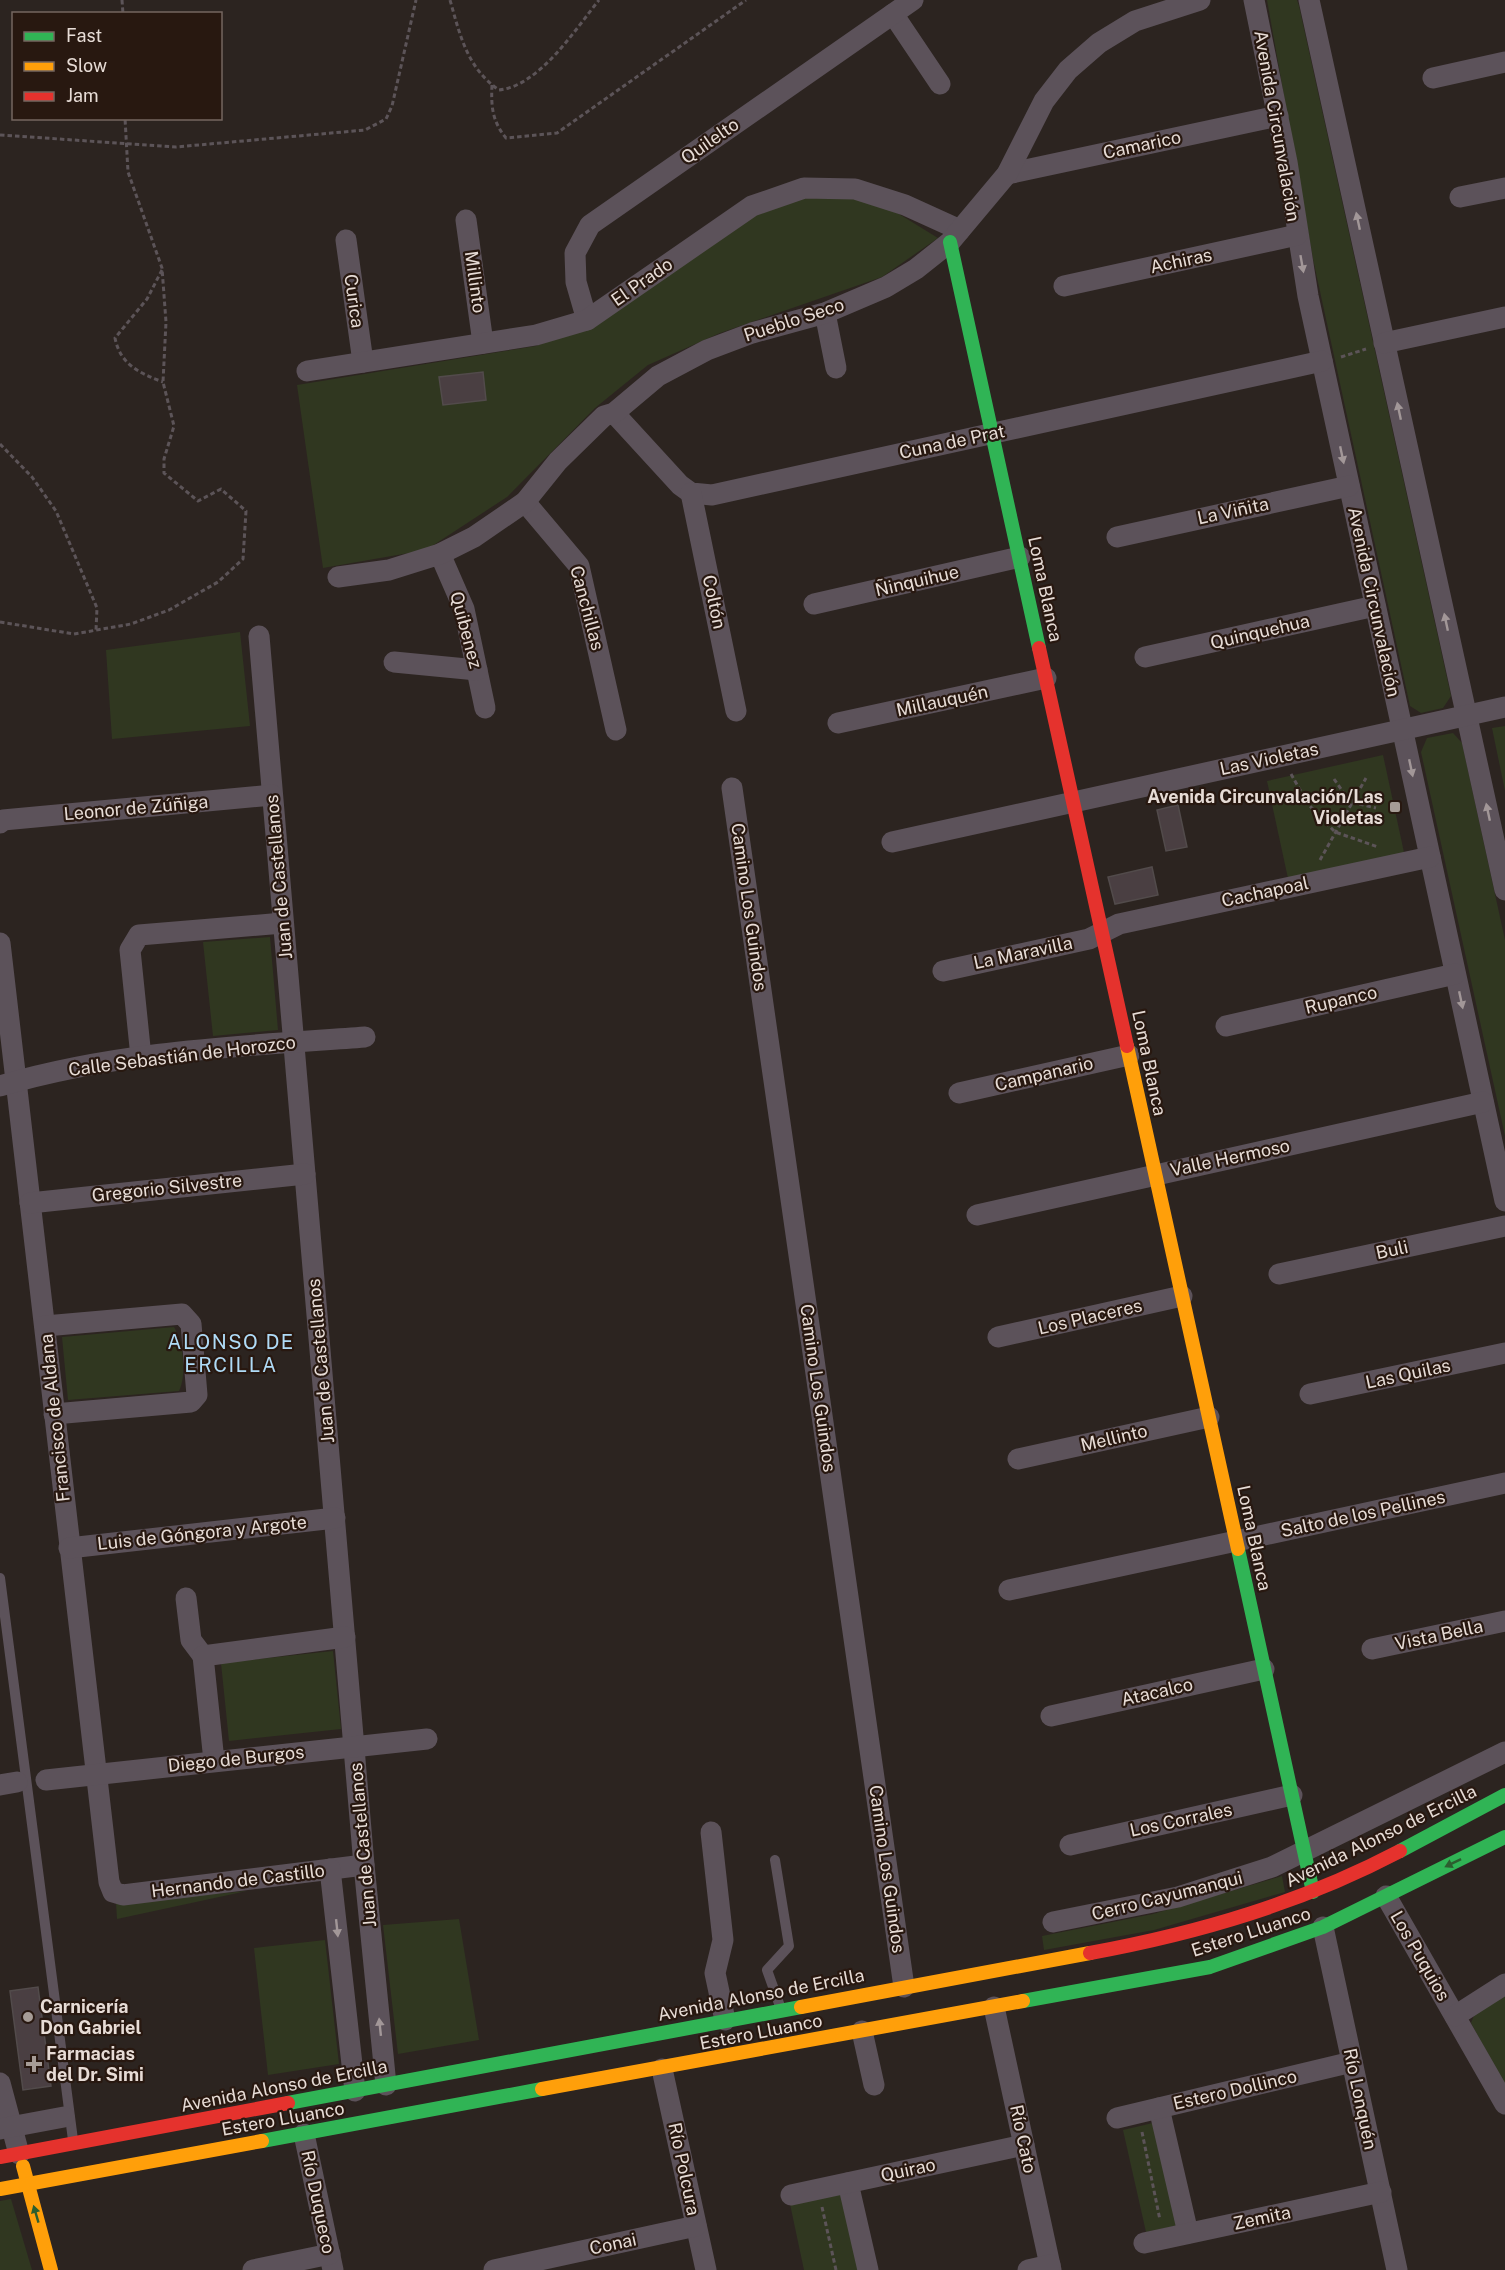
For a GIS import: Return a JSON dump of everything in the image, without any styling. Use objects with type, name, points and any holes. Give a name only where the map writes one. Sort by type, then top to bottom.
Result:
[{"type":"street","name":"Quilelto","points":[[587,320],[576,282],[575,253],[590,225],[913,0]]},
{"type":"street","name":"Pueblo Seco","points":[[338,577],[388,570],[440,554],[474,537],[525,502],[558,461],[604,416],[614,413],[658,376],[707,350],[752,333],[825,312],[886,287],[916,269],[955,236],[1007,174],[1038,110],[1068,70],[1099,43],[1136,21],[1200,0]]},
{"type":"street","name":"Avenida Circunvalación","points":[[1254,0],[1278,116],[1297,235],[1322,361],[1505,1201]]},
{"type":"street","points":[[1309,0],[1467,716],[1500,841],[1505,890]]},
{"type":"street","points":[[893,14],[940,84]]},
{"type":"street","points":[[1433,78],[1505,62]]},
{"type":"street","name":"Camarico","points":[[1007,174],[1278,116]]},
{"type":"street","name":"El Prado","points":[[307,371],[536,335],[587,320],[752,206],[804,188],[855,189],[905,205],[955,236]]},
{"type":"street","points":[[1460,197],[1505,188]]},
{"type":"street","name":"Millinto","points":[[466,220],[483,343]]},
{"type":"street","name":"Achiras","points":[[1065,286],[1297,235]]},
{"type":"street","name":"Loma Blanca","points":[[955,236],[992,433],[1313,1892]]},
{"type":"street","name":"Curica","points":[[346,240],[363,362]]},
{"type":"street","points":[[825,312],[836,368]]},
{"type":"street","points":[[1384,343],[1505,317]]},
{"type":"street","name":"Cuna de Prat","points":[[691,493],[712,495],[1322,361]]},
{"type":"street","points":[[614,413],[680,485],[691,493]]},
{"type":"street","name":"La Viñita","points":[[1117,537],[1349,486]]},
{"type":"street","name":"Coltón","points":[[691,493],[736,711]]},
{"type":"street","name":"Canchillas","points":[[525,502],[576,560],[581,571],[616,730]]},
{"type":"street","name":"Quibenez","points":[[440,554],[464,609],[485,708]]},
{"type":"street","name":"Ñinquihue","points":[[814,604],[1020,557]]},
{"type":"street","name":"Quinquehua","points":[[1145,657],[1375,606]]},
{"type":"street","name":"Juan de Castellanos","points":[[260,636],[364,1865],[386,2085]]},
{"type":"street","points":[[394,662],[477,670]]},
{"type":"street","name":"Millauquén","points":[[838,723],[1046,678]]},
{"type":"street","name":"Las Violetas","points":[[892,842],[1505,707]]},
{"type":"street","name":"Camino Los Guindos","points":[[732,788],[904,1987]]},
{"type":"street","name":"Leonor de Zúñiga","points":[[0,823],[3,820],[272,795]]},
{"type":"street","name":"Cachapoal","points":[[1102,932],[1119,924],[1430,857]]},
{"type":"street","points":[[141,1058],[130,950],[139,935],[283,922]]},
{"type":"street","name":"La Maravilla","points":[[943,971],[1089,939],[1102,932]]},
{"type":"street","name":"Francisco de Aldana","points":[[0,943],[8,1083],[30,1203],[95,1775],[109,1882],[113,1892]]},
{"type":"street","name":"Rupanco","points":[[1226,1026],[1455,974]]},
{"type":"street","name":"Calle Sebastián de Horozco","points":[[8,1083],[76,1067],[141,1058],[365,1037]]},
{"type":"street","name":"Campanario","points":[[959,1093],[1129,1055]]},
{"type":"street","name":"Valle Hermoso","points":[[977,1215],[1483,1102]]},
{"type":"street","name":"Gregorio Silvestre","points":[[30,1203],[305,1174]]},
{"type":"street","name":"Buli","points":[[1279,1274],[1505,1226]]},
{"type":"street","name":"Los Placeres","points":[[998,1337],[1182,1296]]},
{"type":"street","points":[[45,1326],[182,1314],[191,1324],[197,1395],[191,1402],[54,1414]]},
{"type":"street","name":"Las Quilas","points":[[1310,1395],[1505,1353]]},
{"type":"street","name":"Mellinto","points":[[1018,1459],[1209,1417]]},
{"type":"street","name":"Salto de los Pellines","points":[[1009,1590],[1505,1483]]},
{"type":"street","name":"Luis de Góngora y Argote","points":[[69,1548],[335,1518]]},
{"type":"street","points":[[186,1598],[192,1640],[203,1656],[214,1761]]},
{"type":"street","name":"Vista Bella","points":[[1372,1649],[1505,1621]]},
{"type":"street","points":[[203,1656],[345,1637]]},
{"type":"street","name":"Atacalco","points":[[1051,1716],[1264,1669]]},
{"type":"street","name":"Diego de Burgos","points":[[46,1780],[427,1739]]},
{"type":"street","name":"Cerro Cayumanqui","points":[[1053,1922],[1209,1889],[1305,1853],[1505,1752]]},
{"type":"street","name":"Avenida Alonso de Ercilla","points":[[10,2156],[781,2009],[1160,1940],[1247,1917],[1313,1892],[1378,1862],[1505,1795]]},
{"type":"street","name":"Los Corrales","points":[[1070,1845],[1292,1796]]},
{"type":"street","points":[[711,1832],[723,1940],[715,1973],[725,2020]]},
{"type":"street","name":"Estero Lluanco","points":[[0,2189],[1210,1967],[1323,1927],[1505,1837]]},
{"type":"street","name":"Hernando de Castillo","points":[[113,1892],[123,1894],[364,1865]]},
{"type":"street","name":"Juan de Castellanos","points":[[330,1869],[355,2091]]},
{"type":"street","name":"Los Puquios","points":[[1386,1896],[1505,2104]]},
{"type":"street","name":"Río Lonquén","points":[[1323,1927],[1397,2270]]},
{"type":"street","name":"Los Puquios","points":[[1455,2016],[1505,1984]]},
{"type":"street","name":"Río Cato","points":[[994,2007],[1051,2268]]},
{"type":"street","points":[[862,2031],[874,2085]]},
{"type":"street","name":"Estero Dollinco","points":[[1117,2118],[1352,2062]]},
{"type":"street","name":"Río Polcura","points":[[662,2069],[706,2270]]},
{"type":"street","points":[[0,2083],[10,2156],[28,2184],[51,2270]]},
{"type":"street","points":[[1159,2108],[1188,2234]]},
{"type":"street","points":[[6,2128],[64,2117]]},
{"type":"street","name":"Río Duqueco","points":[[303,2134],[332,2262]]},
{"type":"street","name":"Quirao","points":[[791,2195],[1024,2145]]},
{"type":"street","points":[[848,2183],[868,2270]]},
{"type":"street","name":"Zemita","points":[[1154,2241],[1381,2192]]},
{"type":"street","name":"Conai","points":[[494,2270],[696,2226]]},
{"type":"street","points":[[253,2270],[332,2262]]},
{"type":"street","points":[[1028,2270],[1051,2268]]},
{"type":"lane","points":[[0,1578],[74,2143]]},
{"type":"lane","points":[[775,1860],[789,1946],[767,1970],[781,2009]]},
{"type":"path","points":[[0,135],[176,147],[365,130],[386,118],[392,106],[416,0]]},
{"type":"path","points":[[450,0],[459,38],[482,78],[499,90],[511,89],[527,81],[554,55],[599,0]]},
{"type":"path","points":[[492,85],[491,105],[496,126],[506,138],[557,133],[746,0]]},
{"type":"path","points":[[0,622],[74,634],[131,624],[169,610],[218,582],[243,559],[246,511],[221,489],[198,501],[164,473],[164,459],[174,426],[163,382],[166,322],[162,268],[128,172],[125,120]]},
{"type":"path","points":[[162,268],[147,299],[114,338],[118,355],[143,374],[163,382]]},
{"type":"path","points":[[1322,361],[1384,343]]},
{"type":"path","points":[[0,444],[32,477],[56,511],[97,608],[96,630]]},
{"type":"path","points":[[1281,757],[1308,804],[1335,832],[1381,848]]},
{"type":"path","points":[[1307,883],[1350,802],[1366,778]]},
{"type":"path","points":[[1334,779],[1350,802],[1376,808]]},
{"type":"path","points":[[1138,2113],[1154,2241]]},
{"type":"path","points":[[818,2189],[836,2270]]},
{"type":"green space","points":[[1267,0],[1297,0],[1299,6],[1451,696],[1443,708],[1421,713],[1410,706],[1313,259]]},
{"type":"green space","points":[[854,195],[899,214],[938,238],[882,277],[720,333],[648,365],[595,408],[507,497],[426,550],[323,568],[297,385],[536,346],[597,323],[761,208],[812,196]]},
{"type":"green space","points":[[240,632],[250,726],[112,739],[106,650]]},
{"type":"green space","points":[[1505,726],[1505,791],[1492,728]]},
{"type":"green space","points":[[1453,733],[1462,743],[1505,940],[1505,1136],[1421,752],[1427,738]]},
{"type":"green space","points":[[1383,755],[1405,857],[1289,883],[1267,781]]},
{"type":"green space","points":[[270,937],[278,1030],[213,1036],[203,942]]},
{"type":"green space","points":[[174,1327],[180,1341],[183,1359],[183,1376],[179,1391],[68,1400],[62,1337]]},
{"type":"green space","points":[[333,1651],[341,1729],[229,1741],[221,1663]]},
{"type":"green space","points":[[1282,1876],[1285,1892],[1154,1930],[1044,1950],[1042,1936],[1153,1914]]},
{"type":"green space","points":[[247,1891],[117,1919],[116,1903]]},
{"type":"green space","points":[[459,1919],[479,2040],[398,2054],[383,1925]]},
{"type":"green space","points":[[325,1940],[339,2064],[268,2075],[254,1948]]},
{"type":"green space","points":[[1505,1995],[1505,2086],[1471,2023],[1475,2013]]},
{"type":"green space","points":[[1157,2122],[1180,2225],[1146,2232],[1123,2130]]},
{"type":"green space","points":[[844,2192],[861,2270],[804,2270],[790,2204]]},
{"type":"green space","points":[[11,2199],[32,2270],[0,2270],[0,2201]]},
{"type":"building","points":[[483,372],[486,400],[443,405],[439,377]]},
{"type":"building","points":[[1178,805],[1187,847],[1166,851],[1157,810]]},
{"type":"building","points":[[1152,867],[1158,895],[1115,904],[1108,877]]},
{"type":"building","points":[[38,1987],[51,2086],[23,2090],[10,1991]]},
{"type":"traffic: fast","points":[[950,242],[1039,648]]},
{"type":"traffic: fast","points":[[1238,1549],[1313,1892]]},
{"type":"traffic: fast","points":[[1400,1851],[1505,1795]]},
{"type":"traffic: fast","points":[[1023,2001],[1210,1967],[1323,1927],[1505,1837]]},
{"type":"traffic: fast","points":[[288,2103],[801,2007]]},
{"type":"traffic: fast","points":[[262,2141],[542,2089]]},
{"type":"traffic: slow","points":[[1127,1046],[1238,1549]]},
{"type":"traffic: slow","points":[[801,2007],[1090,1953]]},
{"type":"traffic: slow","points":[[542,2089],[1023,2001]]},
{"type":"traffic: slow","points":[[0,2189],[262,2141]]},
{"type":"traffic: slow","points":[[23,2166],[51,2270]]},
{"type":"traffic: jam","points":[[1039,648],[1127,1046]]},
{"type":"traffic: jam","points":[[1090,1953],[1170,1936],[1249,1914],[1325,1886],[1400,1851]]},
{"type":"traffic: jam","points":[[0,2157],[288,2103]]},
{"type":"place","name":"Avenida Circunvalación/Las Violetas","points":[[1395,807]]},
{"type":"place","name":"Carnicería Don Gabriel","points":[[28,2017]]},
{"type":"place","name":"Farmacias del Dr. Simi","points":[[34,2064]]},
{"type":"district","name":"ALONSO DE ERCILLA","points":[[231,1354]]}]
